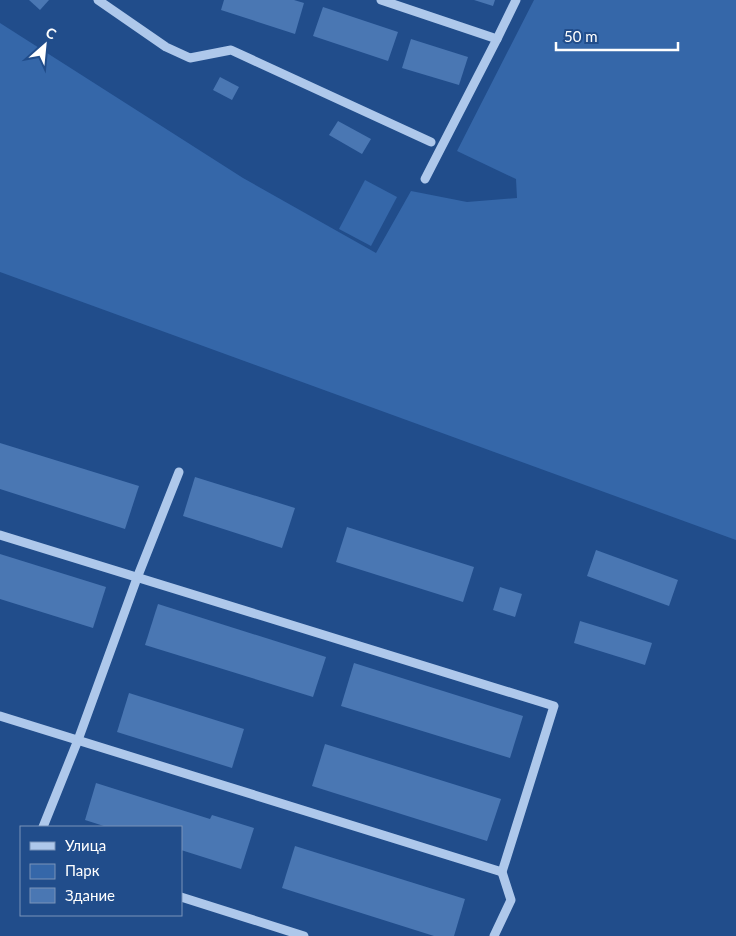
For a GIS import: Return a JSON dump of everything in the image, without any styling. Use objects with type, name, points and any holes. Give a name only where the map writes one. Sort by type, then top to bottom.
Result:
[{"type":"street","points":[[98,0],[166,47],[190,58],[231,50],[430,142]]},
{"type":"street","points":[[381,0],[493,38]]},
{"type":"street","points":[[426,179],[493,38],[516,0]]},
{"type":"street","points":[[43,826],[78,740],[179,472]]},
{"type":"street","points":[[0,535],[554,706],[502,872],[511,900],[494,936]]},
{"type":"street","points":[[0,716],[502,872]]},
{"type":"street","points":[[182,897],[304,936]]},
{"type":"green space","points":[[534,0],[736,0],[736,540],[0,272],[0,23],[243,178],[376,253],[411,191],[467,202],[517,198],[516,179],[457,151]]},
{"type":"green space","points":[[365,180],[397,197],[371,246],[339,229]]},
{"type":"building","points":[[29,0],[49,0],[40,10]]},
{"type":"building","points":[[224,0],[294,0],[304,3],[295,34],[221,10]]},
{"type":"building","points":[[474,0],[495,0],[493,6]]},
{"type":"building","points":[[323,7],[398,32],[388,61],[313,36]]},
{"type":"building","points":[[411,39],[468,57],[459,85],[402,68]]},
{"type":"building","points":[[220,77],[239,87],[232,100],[213,90]]},
{"type":"building","points":[[338,121],[371,139],[362,154],[329,135]]},
{"type":"building","points":[[0,443],[139,486],[125,529],[0,489]]},
{"type":"building","points":[[195,477],[295,508],[282,548],[183,516]]},
{"type":"building","points":[[347,527],[474,567],[463,602],[336,562]]},
{"type":"building","points":[[596,550],[678,580],[669,606],[587,576]]},
{"type":"building","points":[[0,554],[106,587],[93,628],[0,599]]},
{"type":"building","points":[[500,587],[522,594],[515,617],[493,610]]},
{"type":"building","points":[[158,604],[326,657],[313,697],[145,645]]},
{"type":"building","points":[[580,621],[652,643],[645,665],[574,643]]},
{"type":"building","points":[[354,663],[523,716],[510,758],[341,706]]},
{"type":"building","points":[[129,693],[244,729],[232,768],[117,732]]},
{"type":"building","points":[[325,744],[501,799],[487,841],[312,786]]},
{"type":"building","points":[[96,783],[210,819],[212,815],[254,828],[241,869],[182,850],[182,826],[104,826],[85,820]]},
{"type":"building","points":[[295,846],[465,899],[454,936],[434,936],[282,888]]}]
